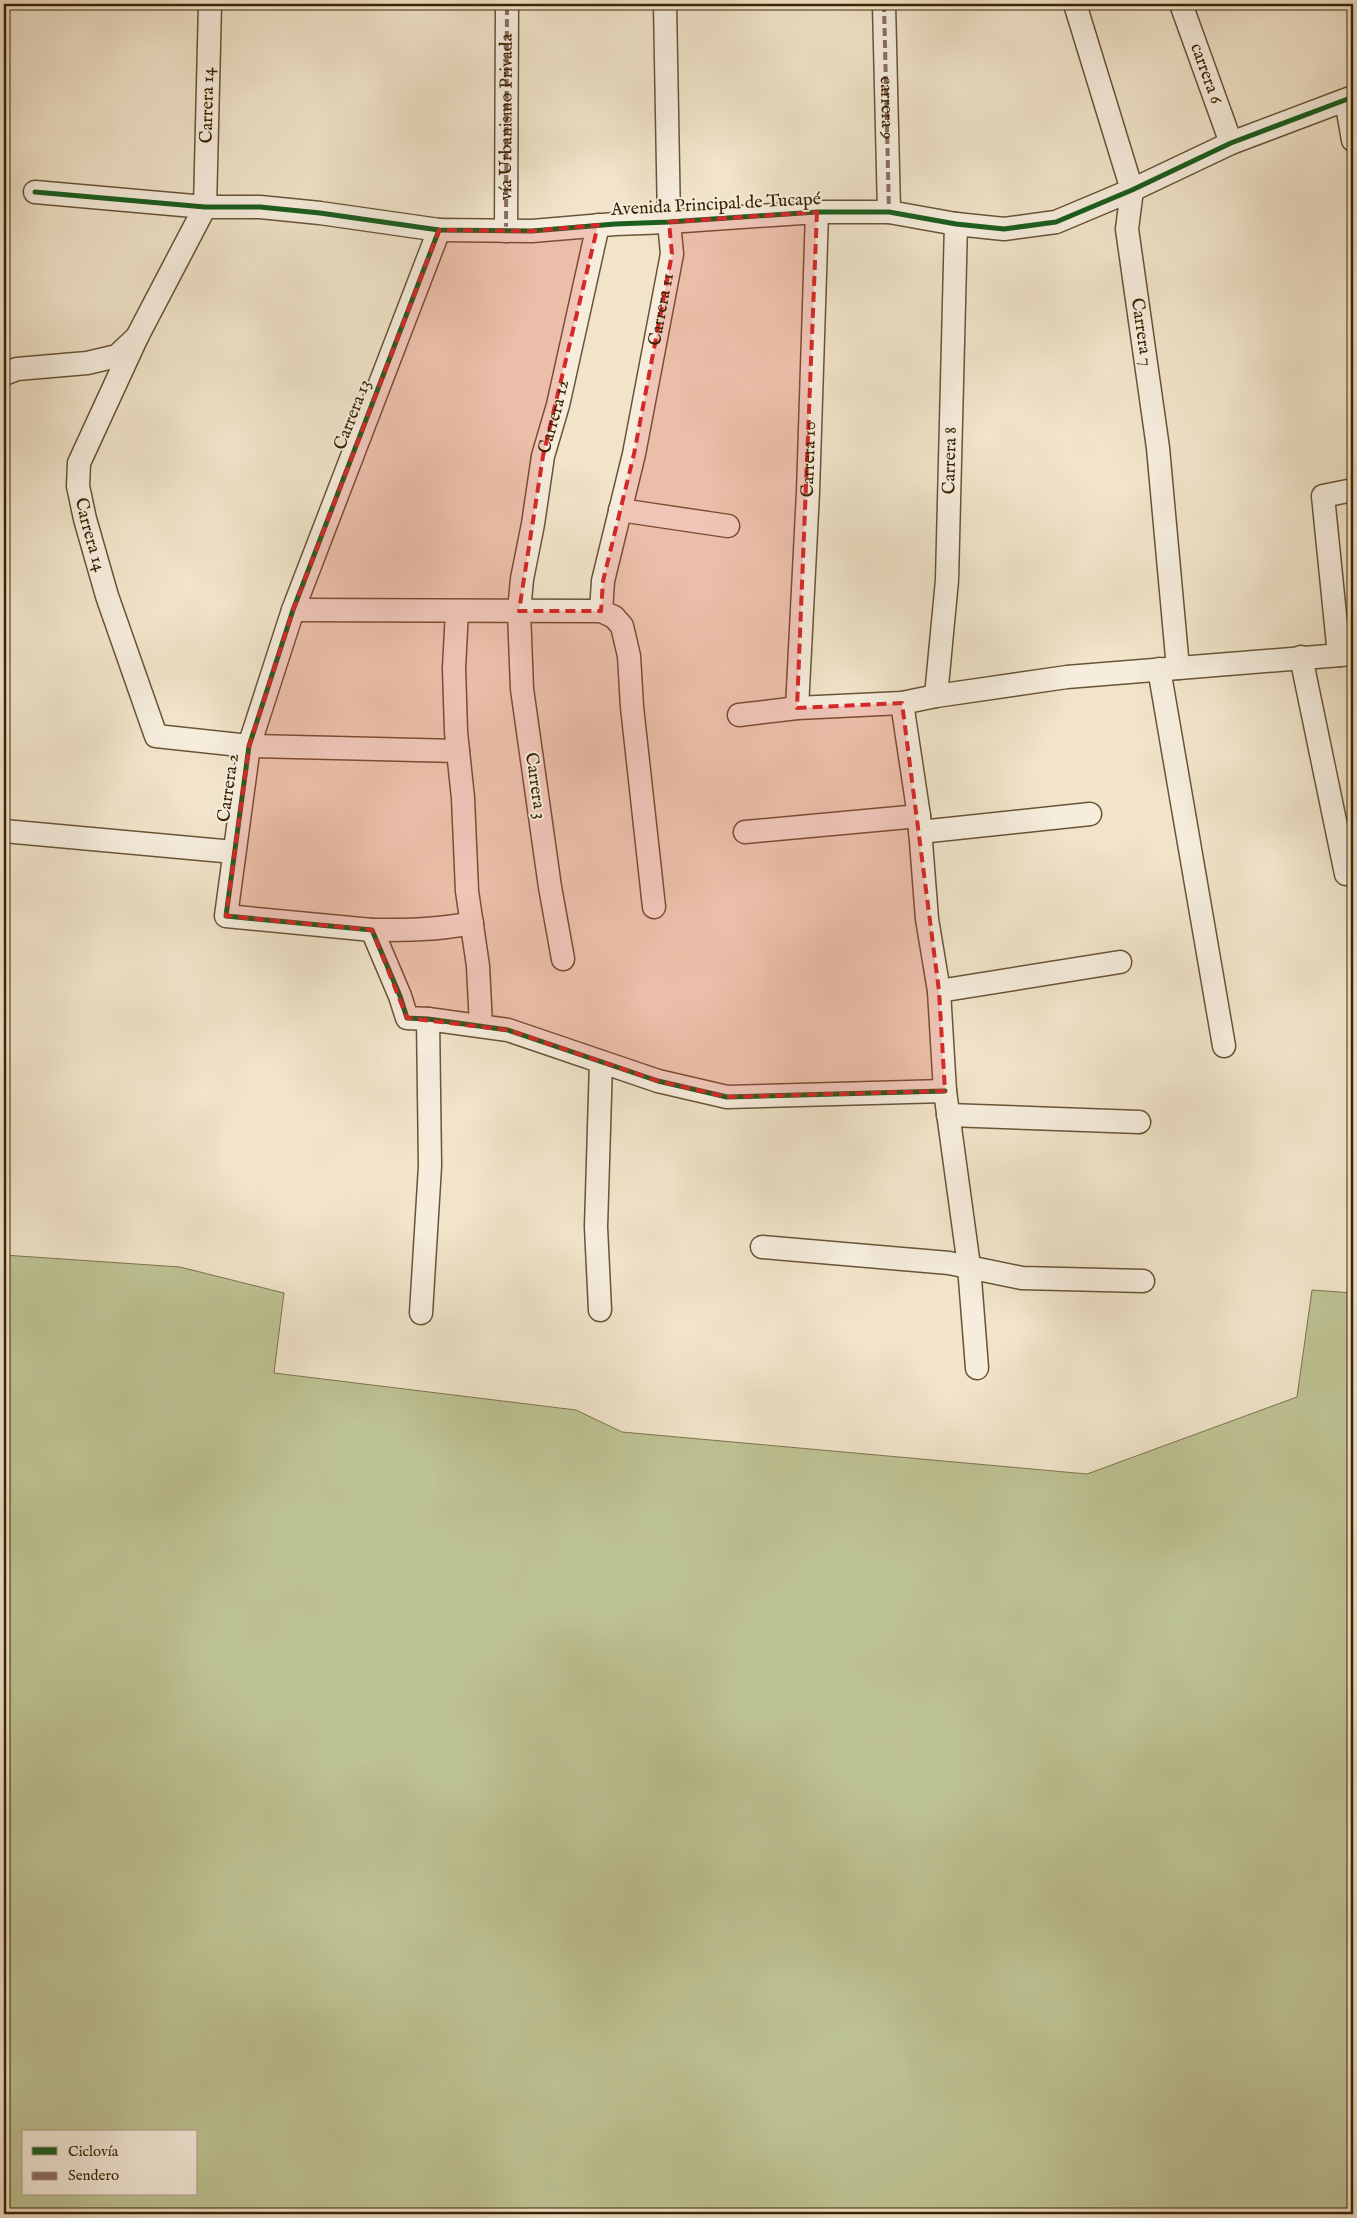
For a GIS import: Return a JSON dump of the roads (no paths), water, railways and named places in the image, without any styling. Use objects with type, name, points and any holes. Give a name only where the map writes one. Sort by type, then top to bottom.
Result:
[{"type":"street","name":"Carrera 14","points":[[205,207],[210,4]]},
{"type":"street","name":"vía Urbanismo Privada","points":[[506,4],[506,231]]},
{"type":"street","name":"Carrera 11","points":[[601,611],[603,581],[634,454],[672,254],[669,222],[665,4]]},
{"type":"street","name":"carrera 9","points":[[884,4],[889,212]]},
{"type":"street","name":"Carrera 7","points":[[1075,4],[1132,190],[1128,229],[1158,448],[1168,669],[1224,1046]]},
{"type":"street","name":"carrera 6","points":[[1182,4],[1231,143]]},
{"type":"street","points":[[1350,98],[1353,140]]},
{"type":"street","name":"Avenida Principal de Tucapé","points":[[205,207],[320,212],[438,230],[532,231],[598,225],[817,212],[889,212],[956,224],[1004,229],[1056,222],[1132,190],[1231,143],[1350,98]]},
{"type":"street","points":[[4,374],[17,369],[87,363],[117,356],[137,337],[205,207],[35,192]]},
{"type":"street","name":"Carrera 10","points":[[797,708],[808,492],[817,212]]},
{"type":"street","name":"Carrera 8","points":[[936,696],[947,580],[956,224]]},
{"type":"street","name":"Carrera 12","points":[[519,611],[522,580],[543,456],[558,405],[598,225]]},
{"type":"street","name":"Carrera 13","points":[[294,610],[438,230]]},
{"type":"street","name":"Carrera 14","points":[[137,337],[79,463],[78,486],[107,596],[156,736],[248,746]]},
{"type":"street","points":[[739,715],[797,708],[902,703],[936,696],[1067,677],[1346,654],[1323,496],[1353,490]]},
{"type":"street","points":[[620,510],[728,526]]},
{"type":"street","points":[[294,610],[601,611],[614,617],[622,626],[629,656],[634,726],[654,906]]},
{"type":"street","name":"Carrera 2","points":[[294,610],[248,746],[226,916],[372,930]]},
{"type":"street","points":[[457,611],[454,668],[458,750],[463,798],[467,891],[478,966],[481,1026]]},
{"type":"street","name":"Carrera 3","points":[[519,611],[522,689],[550,887],[563,959]]},
{"type":"street","points":[[1301,658],[1346,874]]},
{"type":"street","points":[[902,703],[920,824],[927,919],[939,991],[945,1091],[969,1266],[977,1368]]},
{"type":"street","points":[[248,746],[458,750]]},
{"type":"street","points":[[745,832],[1090,814]]},
{"type":"street","points":[[4,831],[234,852]]},
{"type":"street","points":[[472,923],[424,930],[372,930],[400,996],[407,1018],[508,1030],[658,1081],[727,1098],[945,1091]]},
{"type":"street","points":[[939,991],[1120,962]]},
{"type":"street","points":[[421,1313],[430,1166],[428,1019]]},
{"type":"street","points":[[600,1310],[596,1227],[601,1062]]},
{"type":"street","points":[[948,1115],[1139,1122]]},
{"type":"street","points":[[762,1247],[969,1266],[1022,1278],[1143,1281]]}]
